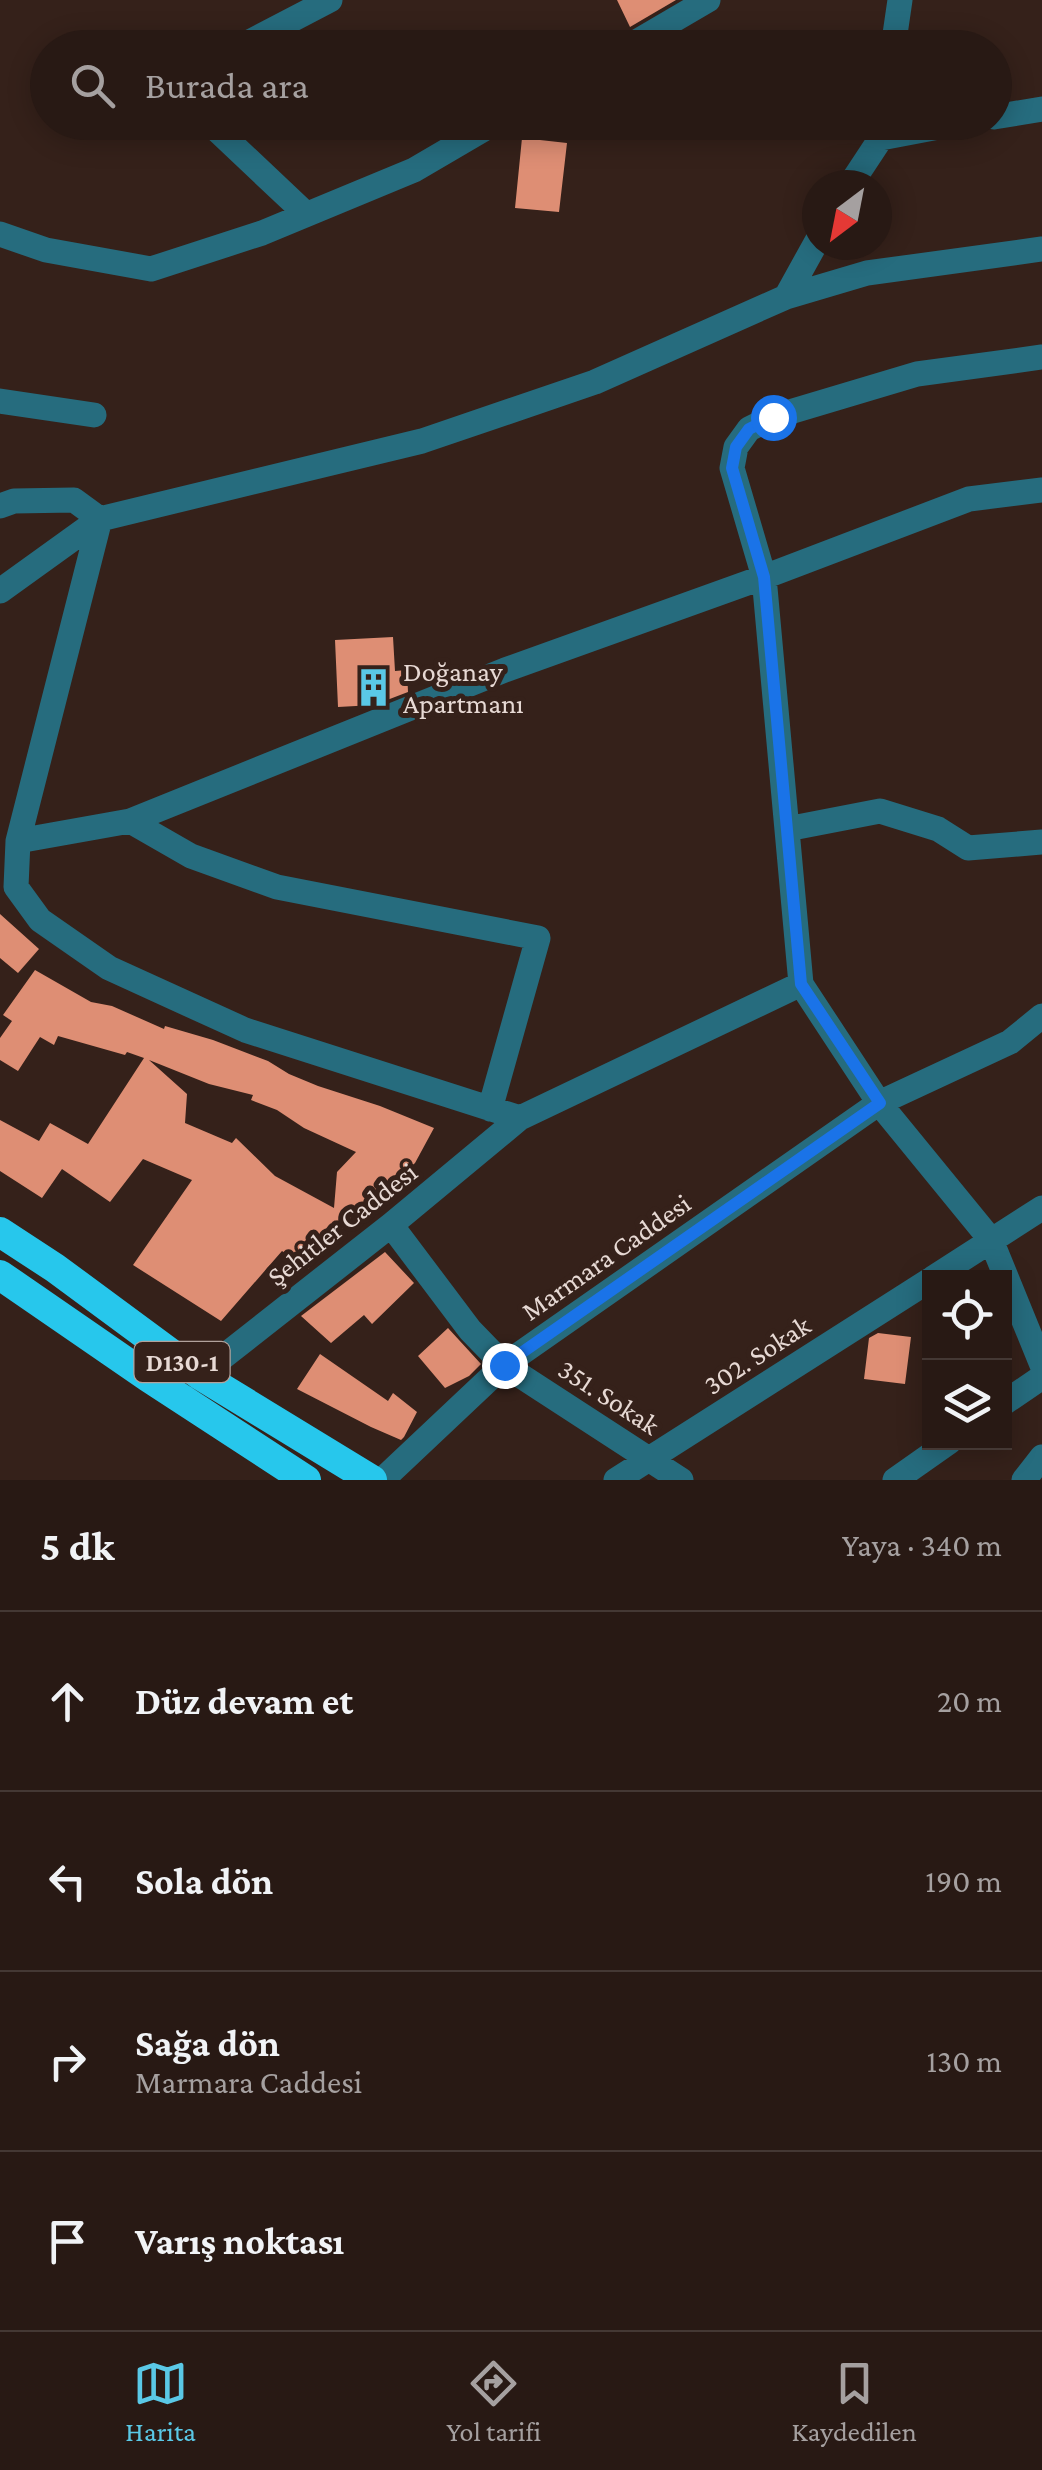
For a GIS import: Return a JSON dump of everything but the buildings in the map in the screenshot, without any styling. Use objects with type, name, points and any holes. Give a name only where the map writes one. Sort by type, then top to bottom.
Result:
[{"type":"highway","name":"D130-1","points":[[0,1232],[200,1375],[386,1478]]},
{"type":"highway","name":"D130-1","points":[[0,1275],[306,1480]]},
{"type":"street","points":[[272,30],[330,0]]},
{"type":"street","points":[[657,30],[708,0]]},
{"type":"street","points":[[896,30],[900,0]]},
{"type":"street","points":[[1012,114],[1042,109]]},
{"type":"street","points":[[228,140],[306,214]]},
{"type":"street","points":[[0,234],[46,250],[151,269],[262,233],[414,170],[465,140]]},
{"type":"street","points":[[859,170],[876,140]]},
{"type":"street","points":[[0,591],[100,519],[422,440],[595,382],[786,297],[867,272],[1042,249]]},
{"type":"street","points":[[786,297],[806,260]]},
{"type":"street","points":[[1042,357],[917,374],[773,417],[749,429],[736,447],[732,468],[764,577],[801,984],[880,1103],[991,1240],[1042,1365]]},
{"type":"street","points":[[0,401],[94,415]]},
{"type":"street","points":[[18,840],[130,821],[506,670],[969,499],[1042,490]]},
{"type":"street","points":[[0,506],[14,501],[74,500],[100,519]]},
{"type":"street","points":[[100,519],[18,840],[16,887],[40,920],[109,968],[244,1030],[520,1118]]},
{"type":"street","points":[[787,829],[880,812],[938,828],[968,848],[1042,842]]},
{"type":"street","points":[[130,821],[191,856],[277,887],[538,938],[490,1109]]},
{"type":"street","name":"Şehitler Caddesi","points":[[200,1375],[391,1226],[520,1118],[801,984]]},
{"type":"street","name":"Marmara Caddesi","points":[[386,1478],[504,1365],[880,1103],[1010,1042],[1042,1016]]},
{"type":"street","name":"302. Sokak","points":[[946,1270],[1042,1208]]},
{"type":"street","name":"351. Sokak","points":[[391,1226],[470,1330],[504,1365],[681,1480]]},
{"type":"street","name":"302. Sokak","points":[[616,1480],[922,1285]]},
{"type":"street","points":[[1012,1398],[1042,1377]]},
{"type":"street","points":[[896,1480],[938,1450]]},
{"type":"street","points":[[1024,1480],[1042,1457]]},
{"type":"place","name":"Doğanay Apartmanı","points":[[373,687]]},
{"type":"route","points":[[504,1365],[880,1103],[801,984],[764,577],[732,468],[736,447],[749,429],[773,417]]}]
